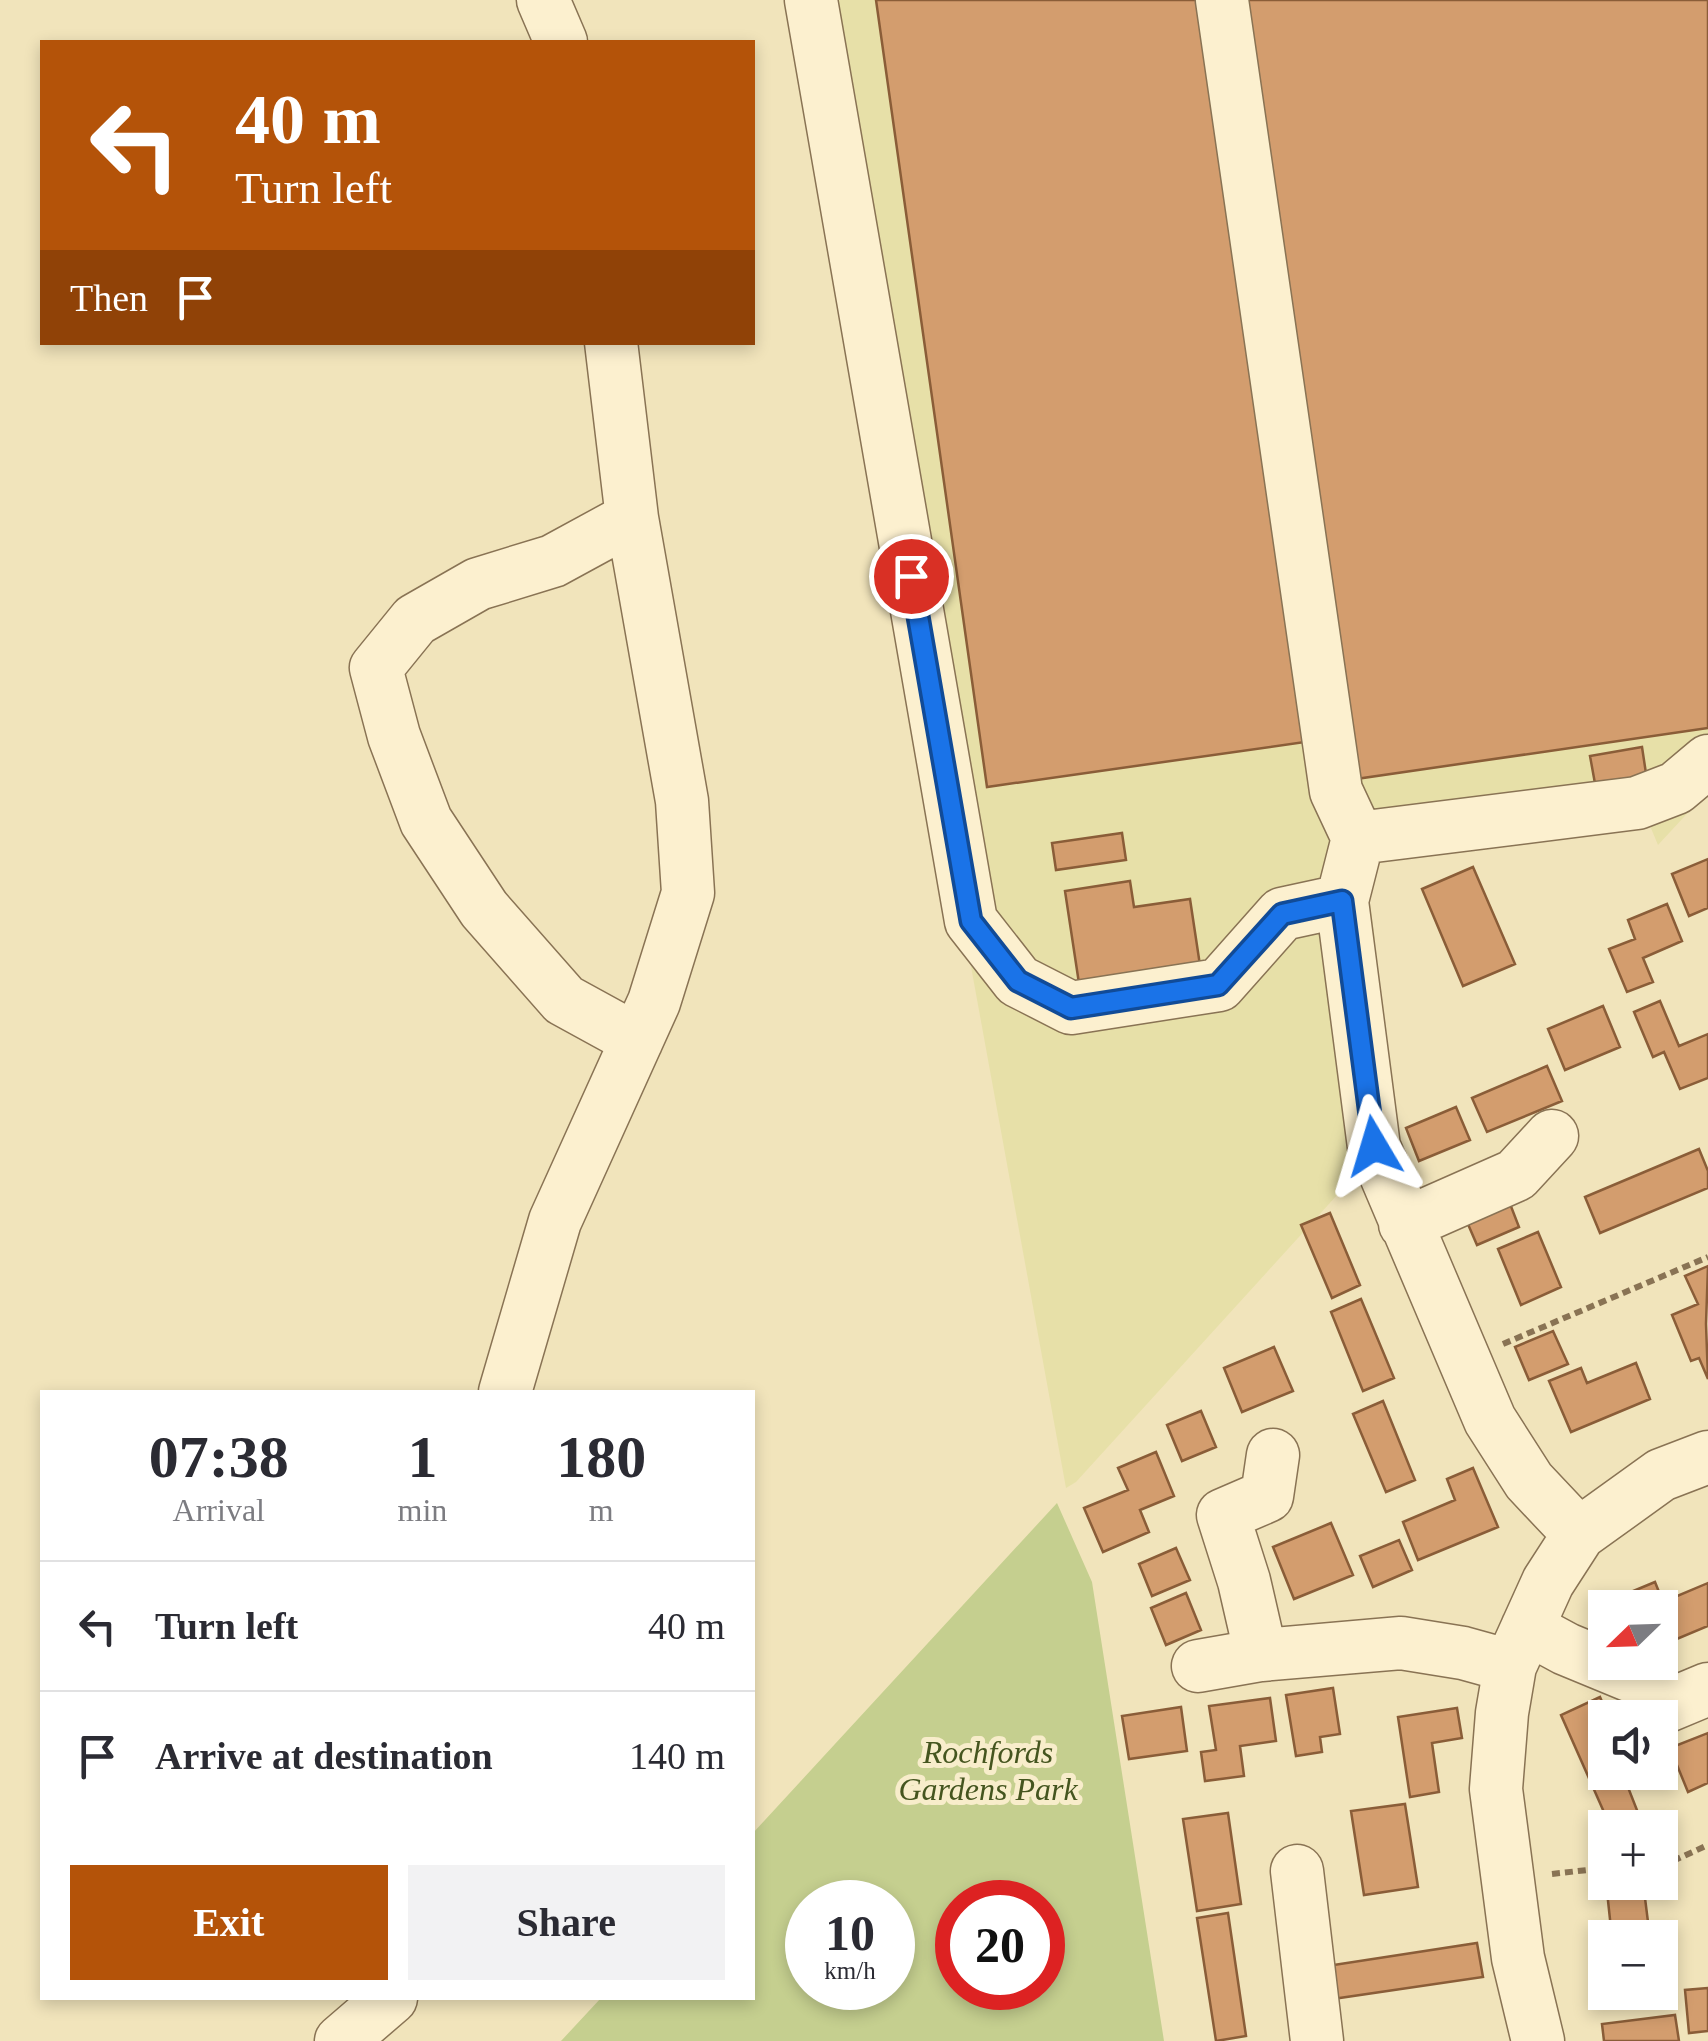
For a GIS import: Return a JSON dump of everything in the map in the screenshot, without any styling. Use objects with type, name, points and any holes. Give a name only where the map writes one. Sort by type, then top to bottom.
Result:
[{"type":"street","points":[[543,0],[560,40]]},
{"type":"street","points":[[811,0],[971,921],[1018,981],[1071,1008],[1218,985],[1282,914],[1342,901]]},
{"type":"street","points":[[1222,0],[1336,792],[1358,838],[1342,901],[1374,1146],[1490,1420],[1529,1481],[1579,1534]]},
{"type":"street","points":[[505,1390],[556,1222],[654,1002],[688,893],[682,801],[632,518],[611,345]]},
{"type":"street","points":[[632,518],[553,561],[478,584],[415,620],[376,668],[394,736],[426,821],[484,909],[564,1000],[637,1040]]},
{"type":"street","points":[[1358,838],[1637,803],[1676,788],[1708,761]]},
{"type":"street","points":[[1405,1224],[1516,1175],[1552,1136]]},
{"type":"street","points":[[1261,1655],[1244,1582],[1222,1515],[1267,1496],[1273,1455]]},
{"type":"street","points":[[1538,2041],[1518,1958],[1496,1789],[1502,1713],[1518,1646],[1548,1582],[1579,1534],[1661,1475],[1708,1457]]},
{"type":"street","points":[[1198,1666],[1261,1655],[1401,1643],[1518,1646],[1566,1649],[1646,1682],[1660,1709],[1708,1689]]},
{"type":"street","points":[[1297,1871],[1317,2041]]},
{"type":"street","points":[[341,2041],[389,2000]]},
{"type":"path","points":[[1464,1360],[1708,1258]]},
{"type":"path","points":[[1678,1859],[1708,1845]]},
{"type":"shaded area","points":[[795,0],[1708,0],[1708,791],[1658,845],[1638,797],[1362,847],[1375,940],[1325,946],[1359,1171],[1076,1482],[1066,1488]]},
{"type":"green space","name":"Rochfords Gardens Park","points":[[1057,1503],[1092,1582],[1164,2041],[561,2041],[599,2000],[755,2000],[755,1831]]},
{"type":"building","points":[[876,0],[1207,0],[1312,741],[987,787]]},
{"type":"building","points":[[1235,0],[1708,0],[1708,728],[1349,780]]},
{"type":"building","points":[[1642,747],[1647,780],[1596,789],[1590,756]]},
{"type":"building","points":[[1122,833],[1126,860],[1056,870],[1052,843]]},
{"type":"building","points":[[1708,859],[1708,908],[1689,916],[1672,874]]},
{"type":"building","points":[[1473,867],[1515,964],[1463,986],[1422,889]]},
{"type":"building","points":[[1130,881],[1134,907],[1190,899],[1201,972],[1080,990],[1065,891]]},
{"type":"building","points":[[1667,904],[1682,941],[1643,958],[1653,982],[1627,992],[1609,949],[1635,939],[1628,920]]},
{"type":"building","points":[[1660,1001],[1679,1046],[1708,1034],[1708,1078],[1680,1089],[1664,1052],[1653,1057],[1634,1012]]},
{"type":"building","points":[[1603,1006],[1620,1047],[1565,1070],[1548,1029]]},
{"type":"building","points":[[1547,1066],[1562,1101],[1487,1132],[1472,1098]]},
{"type":"building","points":[[1456,1107],[1470,1140],[1419,1161],[1406,1128]]},
{"type":"building","points":[[1699,1149],[1708,1171],[1708,1188],[1600,1233],[1585,1197]]},
{"type":"building","points":[[1507,1196],[1519,1227],[1477,1245],[1464,1215]]},
{"type":"building","points":[[1330,1213],[1360,1285],[1332,1298],[1301,1225]]},
{"type":"building","points":[[1538,1232],[1561,1287],[1521,1305],[1498,1249]]},
{"type":"building","points":[[1708,1266],[1708,1379],[1699,1358],[1691,1361],[1672,1315],[1698,1304],[1685,1276]]},
{"type":"building","points":[[1361,1299],[1394,1378],[1363,1391],[1331,1312]]},
{"type":"building","points":[[1553,1331],[1568,1364],[1529,1380],[1515,1347]]},
{"type":"building","points":[[1274,1347],[1293,1391],[1242,1412],[1224,1368]]},
{"type":"building","points":[[1636,1363],[1650,1399],[1571,1432],[1549,1381],[1581,1368],[1587,1383]]},
{"type":"building","points":[[1383,1401],[1415,1480],[1386,1492],[1353,1414]]},
{"type":"building","points":[[1201,1411],[1216,1447],[1182,1461],[1167,1425]]},
{"type":"building","points":[[1156,1452],[1174,1496],[1140,1510],[1149,1532],[1103,1552],[1084,1508],[1128,1490],[1118,1468]]},
{"type":"building","points":[[1473,1468],[1498,1527],[1418,1560],[1403,1522],[1455,1500],[1447,1479]]},
{"type":"building","points":[[1331,1523],[1353,1575],[1294,1599],[1273,1547]]},
{"type":"building","points":[[1399,1540],[1412,1570],[1373,1587],[1360,1556]]},
{"type":"building","points":[[1176,1548],[1190,1580],[1152,1596],[1139,1564]]},
{"type":"building","points":[[1655,1582],[1658,1590],[1636,1590]]},
{"type":"building","points":[[1708,1583],[1708,1626],[1678,1638],[1678,1596]]},
{"type":"building","points":[[1186,1593],[1201,1630],[1166,1645],[1151,1608]]},
{"type":"building","points":[[1333,1688],[1340,1734],[1320,1737],[1322,1752],[1296,1756],[1286,1695]]},
{"type":"building","points":[[1270,1698],[1276,1741],[1240,1746],[1244,1776],[1205,1781],[1201,1752],[1216,1750],[1209,1706]]},
{"type":"building","points":[[1588,1703],[1588,1776],[1561,1715]]},
{"type":"building","points":[[1181,1707],[1187,1751],[1129,1759],[1122,1716]]},
{"type":"building","points":[[1457,1708],[1462,1738],[1432,1743],[1439,1792],[1410,1797],[1398,1717]]},
{"type":"building","points":[[1708,1733],[1708,1783],[1688,1792],[1678,1768],[1678,1745]]},
{"type":"building","points":[[1594,1790],[1629,1790],[1637,1810],[1603,1810]]},
{"type":"building","points":[[1405,1804],[1418,1887],[1364,1895],[1351,1811]]},
{"type":"building","points":[[1228,1813],[1241,1904],[1197,1911],[1183,1819]]},
{"type":"building","points":[[1608,1900],[1645,1900],[1648,1920],[1610,1920]]},
{"type":"building","points":[[1228,1913],[1246,2036],[1216,2041],[1197,1918]]},
{"type":"building","points":[[1477,1943],[1483,1977],[1319,2001],[1314,1968]]},
{"type":"building","points":[[1708,1988],[1708,2031],[1689,2033],[1685,1990]]},
{"type":"building","points":[[1675,2015],[1679,2041],[1604,2041],[1602,2024]]},
{"type":"route","points":[[911,576],[971,921],[1018,981],[1071,1008],[1218,985],[1282,914],[1342,901],[1374,1146]]}]
